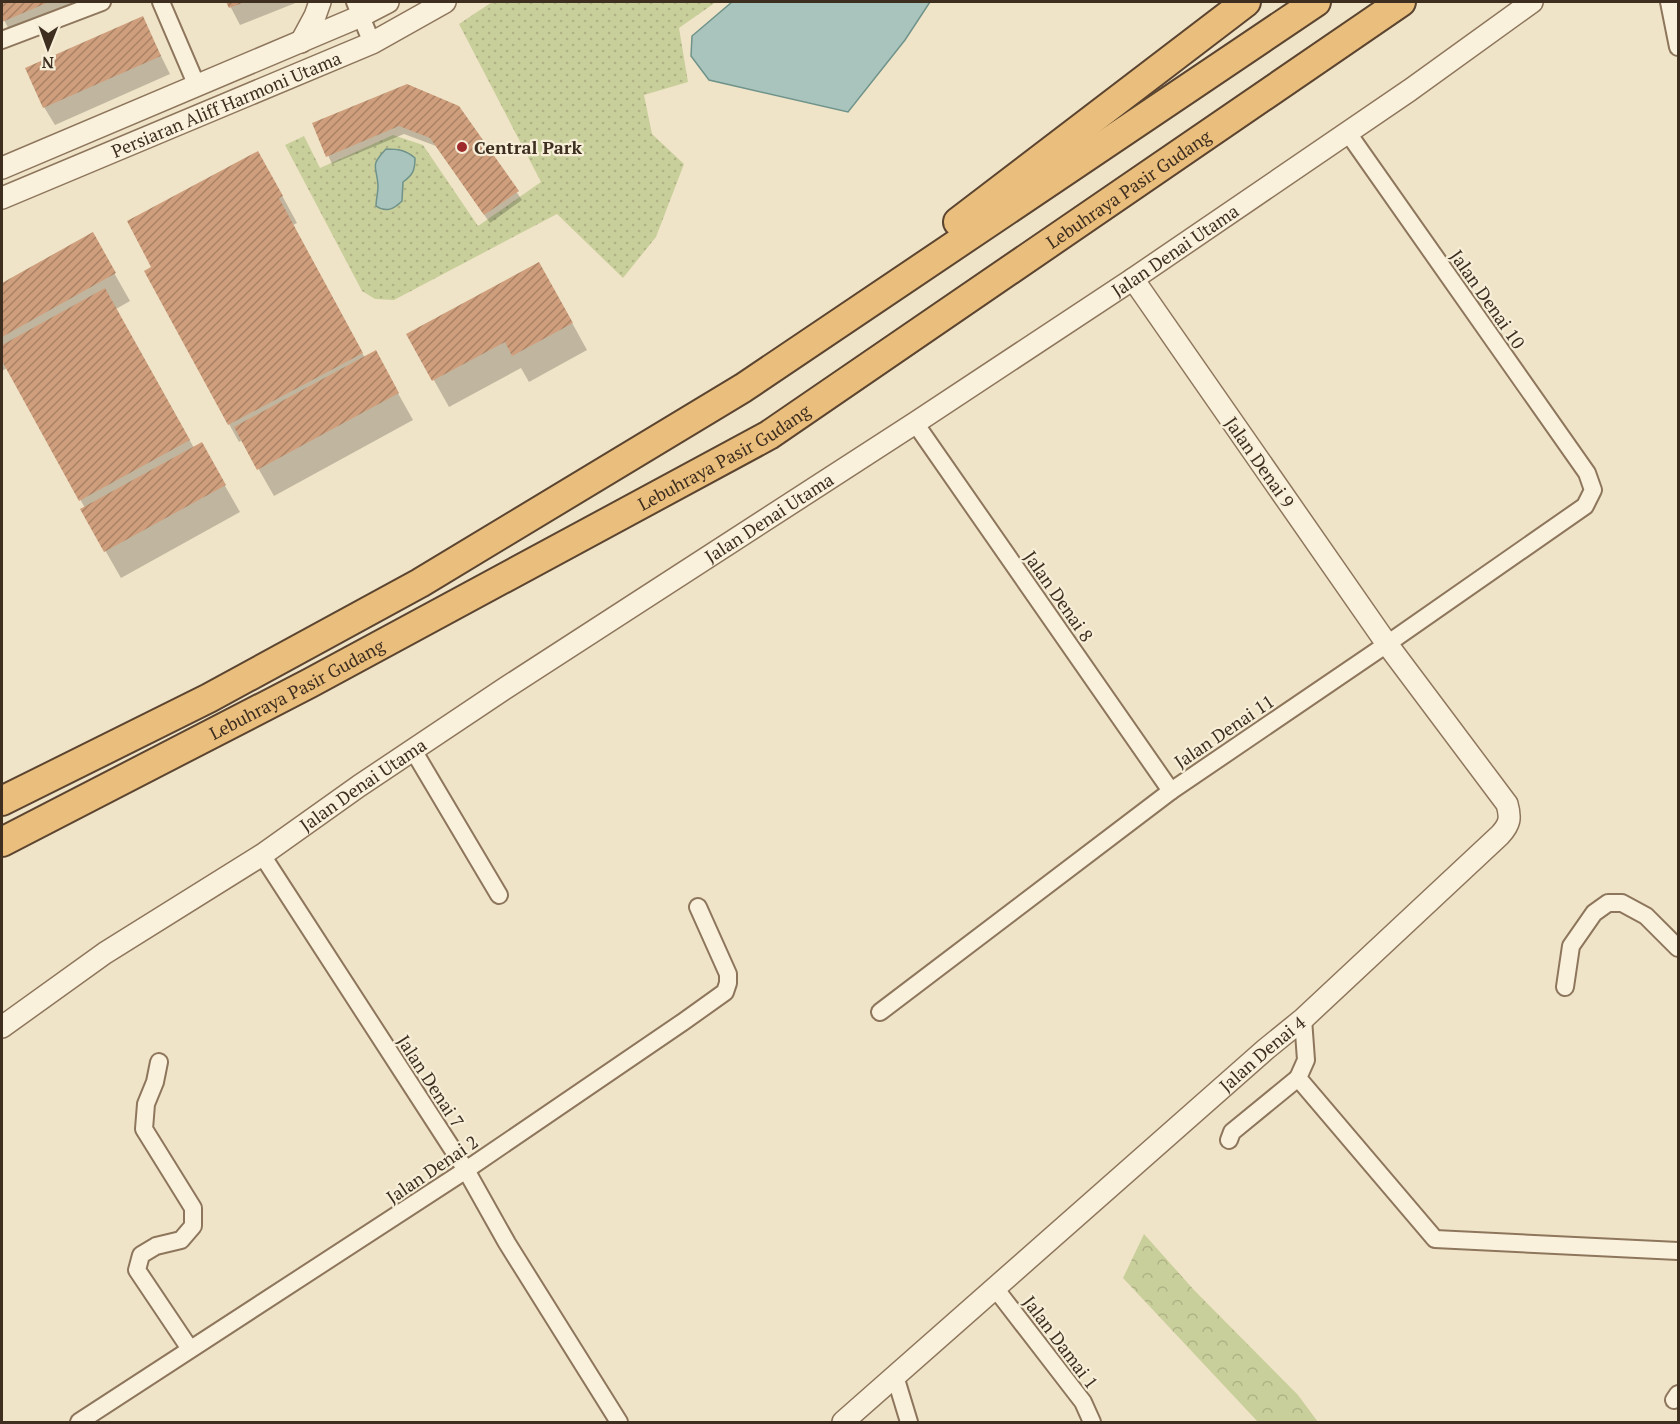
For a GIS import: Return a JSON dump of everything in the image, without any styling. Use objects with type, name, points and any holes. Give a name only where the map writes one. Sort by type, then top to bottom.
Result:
[{"type":"highway","points":[[743,388],[1246,2]]},
{"type":"highway","name":"Lebuhraya Pasir Gudang","points":[[2,801],[209,698],[420,583],[743,388],[1316,2]]},
{"type":"highway","name":"Lebuhraya Pasir Gudang","points":[[2,842],[310,683],[769,435],[1401,2]]},
{"type":"street","points":[[2,40],[102,2]]},
{"type":"street","points":[[162,2],[197,86]]},
{"type":"street","points":[[301,42],[320,2]]},
{"type":"street","name":"Persiaran Aliff Harmoni Utama","points":[[2,168],[301,42],[358,9],[388,2]]},
{"type":"street","name":"Persiaran Aliff Harmoni Utama","points":[[2,198],[372,43],[445,2]]},
{"type":"street","name":"Jalan Denai Utama","points":[[2,1027],[105,953],[262,855],[413,750],[1133,279],[1348,133],[1532,2]]},
{"type":"street","points":[[1669,2],[1678,47]]},
{"type":"street","points":[[358,9],[372,43]]},
{"type":"street","name":"Jalan Denai 10","points":[[1348,133],[1587,473],[1593,490]]},
{"type":"street","name":"Jalan Denai 9","points":[[1133,279],[1387,644]]},
{"type":"street","name":"Jalan Denai 8","points":[[915,423],[1171,791]]},
{"type":"street","name":"Jalan Denai 11","points":[[880,1011],[1171,791],[1585,506],[1593,490]]},
{"type":"street","name":"Jalan Denai 4","points":[[843,1422],[1303,1019],[1508,826],[1510,816],[1507,804],[1387,644]]},
{"type":"street","points":[[413,750],[499,895]]},
{"type":"street","name":"Jalan Denai 7","points":[[262,855],[466,1170],[507,1243],[619,1422]]},
{"type":"street","points":[[1565,987],[1571,946],[1594,913],[1608,903],[1623,903],[1646,916],[1678,948]]},
{"type":"street","name":"Jalan Denai 2","points":[[79,1422],[466,1170],[725,992],[728,974],[698,907]]},
{"type":"street","points":[[1229,1140],[1232,1132],[1298,1078],[1306,1060],[1303,1019]]},
{"type":"street","points":[[159,1062],[155,1082],[146,1104],[144,1129],[193,1208],[193,1226],[181,1240],[156,1246],[141,1255],[137,1270],[190,1349]]},
{"type":"street","points":[[1298,1078],[1435,1239],[1678,1251]]},
{"type":"street","name":"Jalan Damai 1","points":[[995,1288],[1083,1402],[1092,1422]]},
{"type":"street","points":[[895,1376],[909,1422]]},
{"type":"green space","points":[[492,2],[716,2],[679,28],[688,82],[644,95],[652,134],[684,164],[656,237],[623,278],[557,214],[394,300],[375,299],[362,291],[285,145],[304,136],[320,168],[393,135],[423,145],[478,226],[541,182],[459,24]]},
{"type":"green space","points":[[1144,1234],[1194,1290],[1298,1395],[1318,1422],[1258,1422],[1123,1278]]},
{"type":"water","points":[[732,2],[930,2],[905,40],[848,112],[709,80],[691,56],[692,36]]},
{"type":"water","points":[[386,149],[402,150],[415,158],[413,172],[403,182],[402,201],[387,210],[376,206],[378,186],[375,166],[377,159]]},
{"type":"building","points":[[2,2],[49,2],[2,22]]},
{"type":"building","points":[[226,2],[245,2],[229,8]]},
{"type":"building","points":[[143,16],[161,56],[43,108],[25,68]]},
{"type":"building","name":"Central Park","points":[[407,84],[459,106],[519,191],[484,215],[430,138],[399,126],[326,157],[312,123]]},
{"type":"building","points":[[258,151],[283,196],[279,198],[363,353],[228,425],[144,271],[151,267],[127,221]]},
{"type":"building","points":[[93,232],[116,273],[2,337],[2,283]]},
{"type":"building","points":[[539,262],[573,323],[512,356],[505,342],[432,381],[406,334]]},
{"type":"building","points":[[105,288],[190,440],[79,501],[2,361],[2,345]]},
{"type":"building","points":[[376,350],[399,393],[257,470],[234,427]]},
{"type":"building","points":[[202,442],[226,485],[104,552],[80,509]]},
{"type":"place","name":"Central Park","points":[[462,147]]}]
